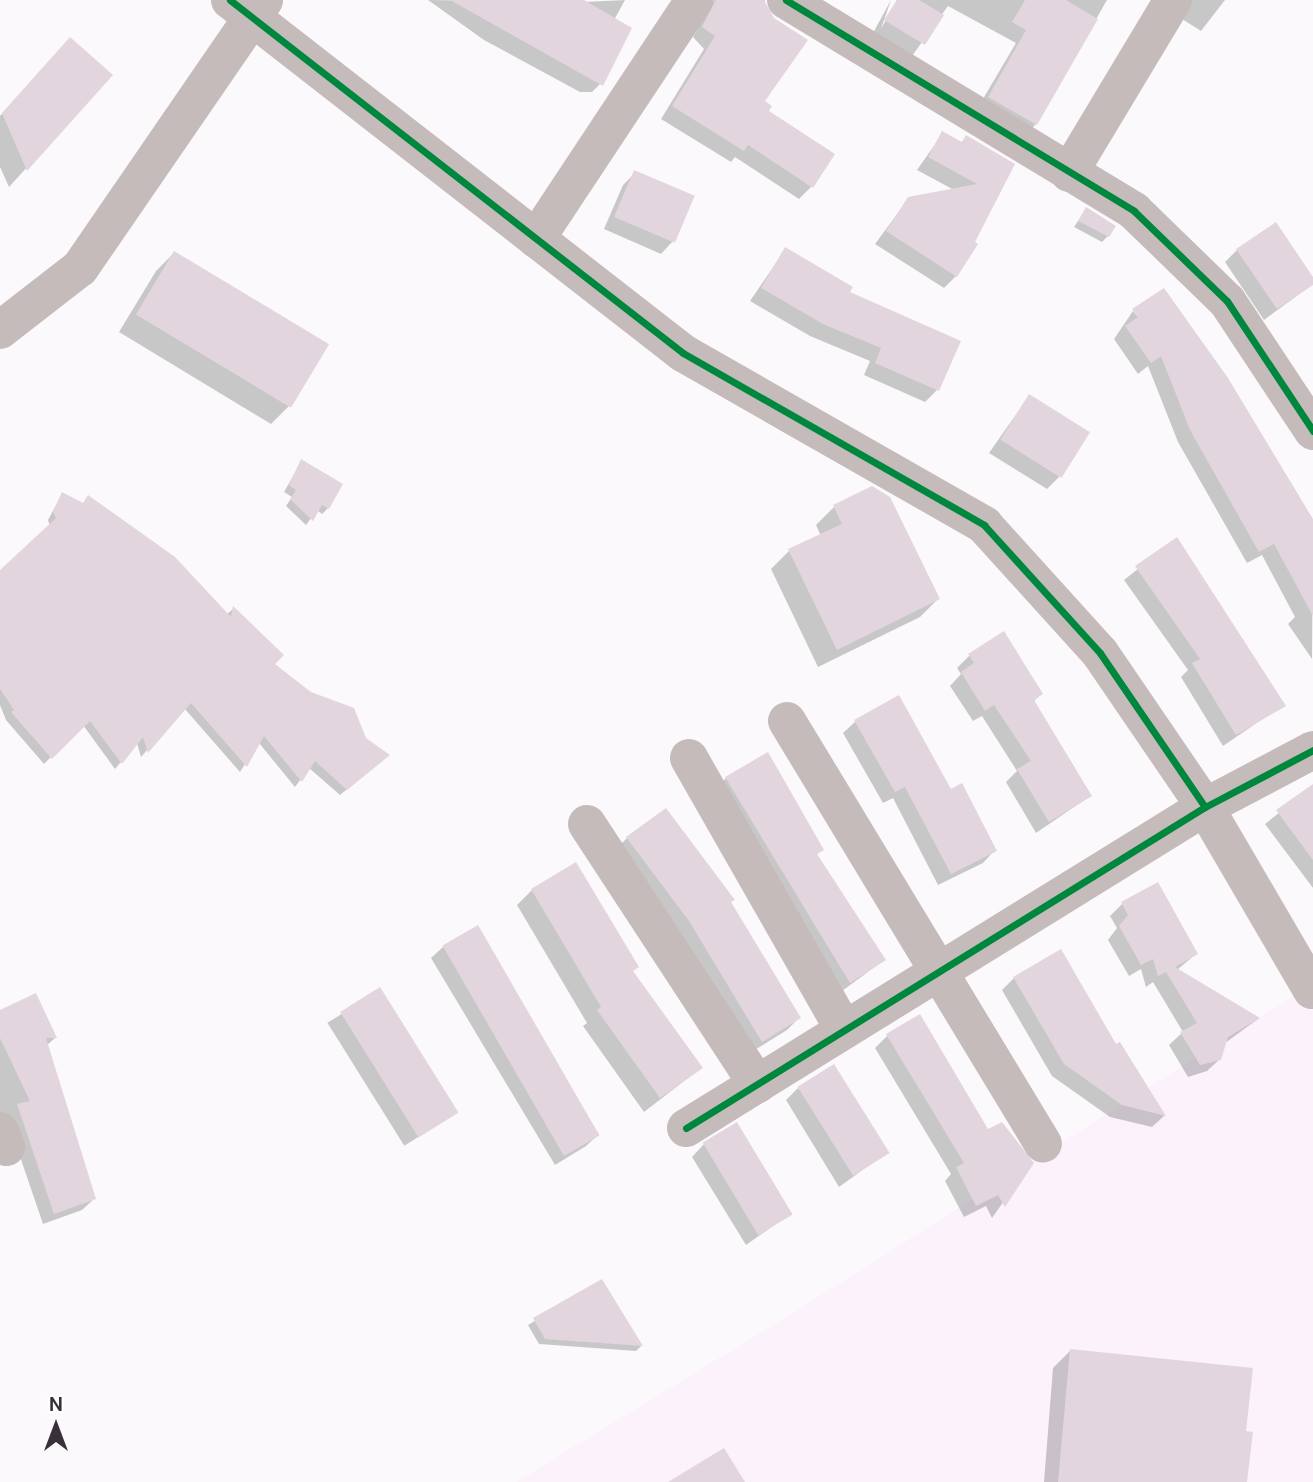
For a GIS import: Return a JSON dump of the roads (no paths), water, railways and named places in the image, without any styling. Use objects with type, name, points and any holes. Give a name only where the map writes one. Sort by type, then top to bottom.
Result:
[{"type":"street","points":[[536,239],[694,0]]},
{"type":"street","points":[[786,0],[1134,211],[1227,301],[1313,431]]},
{"type":"street","points":[[1069,173],[1173,0]]},
{"type":"street","points":[[0,330],[80,268],[219,61],[249,6],[536,239],[683,353],[984,524],[1100,653],[1205,807],[1312,990]]},
{"type":"street","points":[[787,720],[1043,1143]]},
{"type":"street","points":[[686,1128],[1205,807],[1313,750]]},
{"type":"street","points":[[689,758],[844,1030]]},
{"type":"street","points":[[587,824],[757,1084]]},
{"type":"street","points":[[0,1131],[6,1147],[0,1144]]}]
